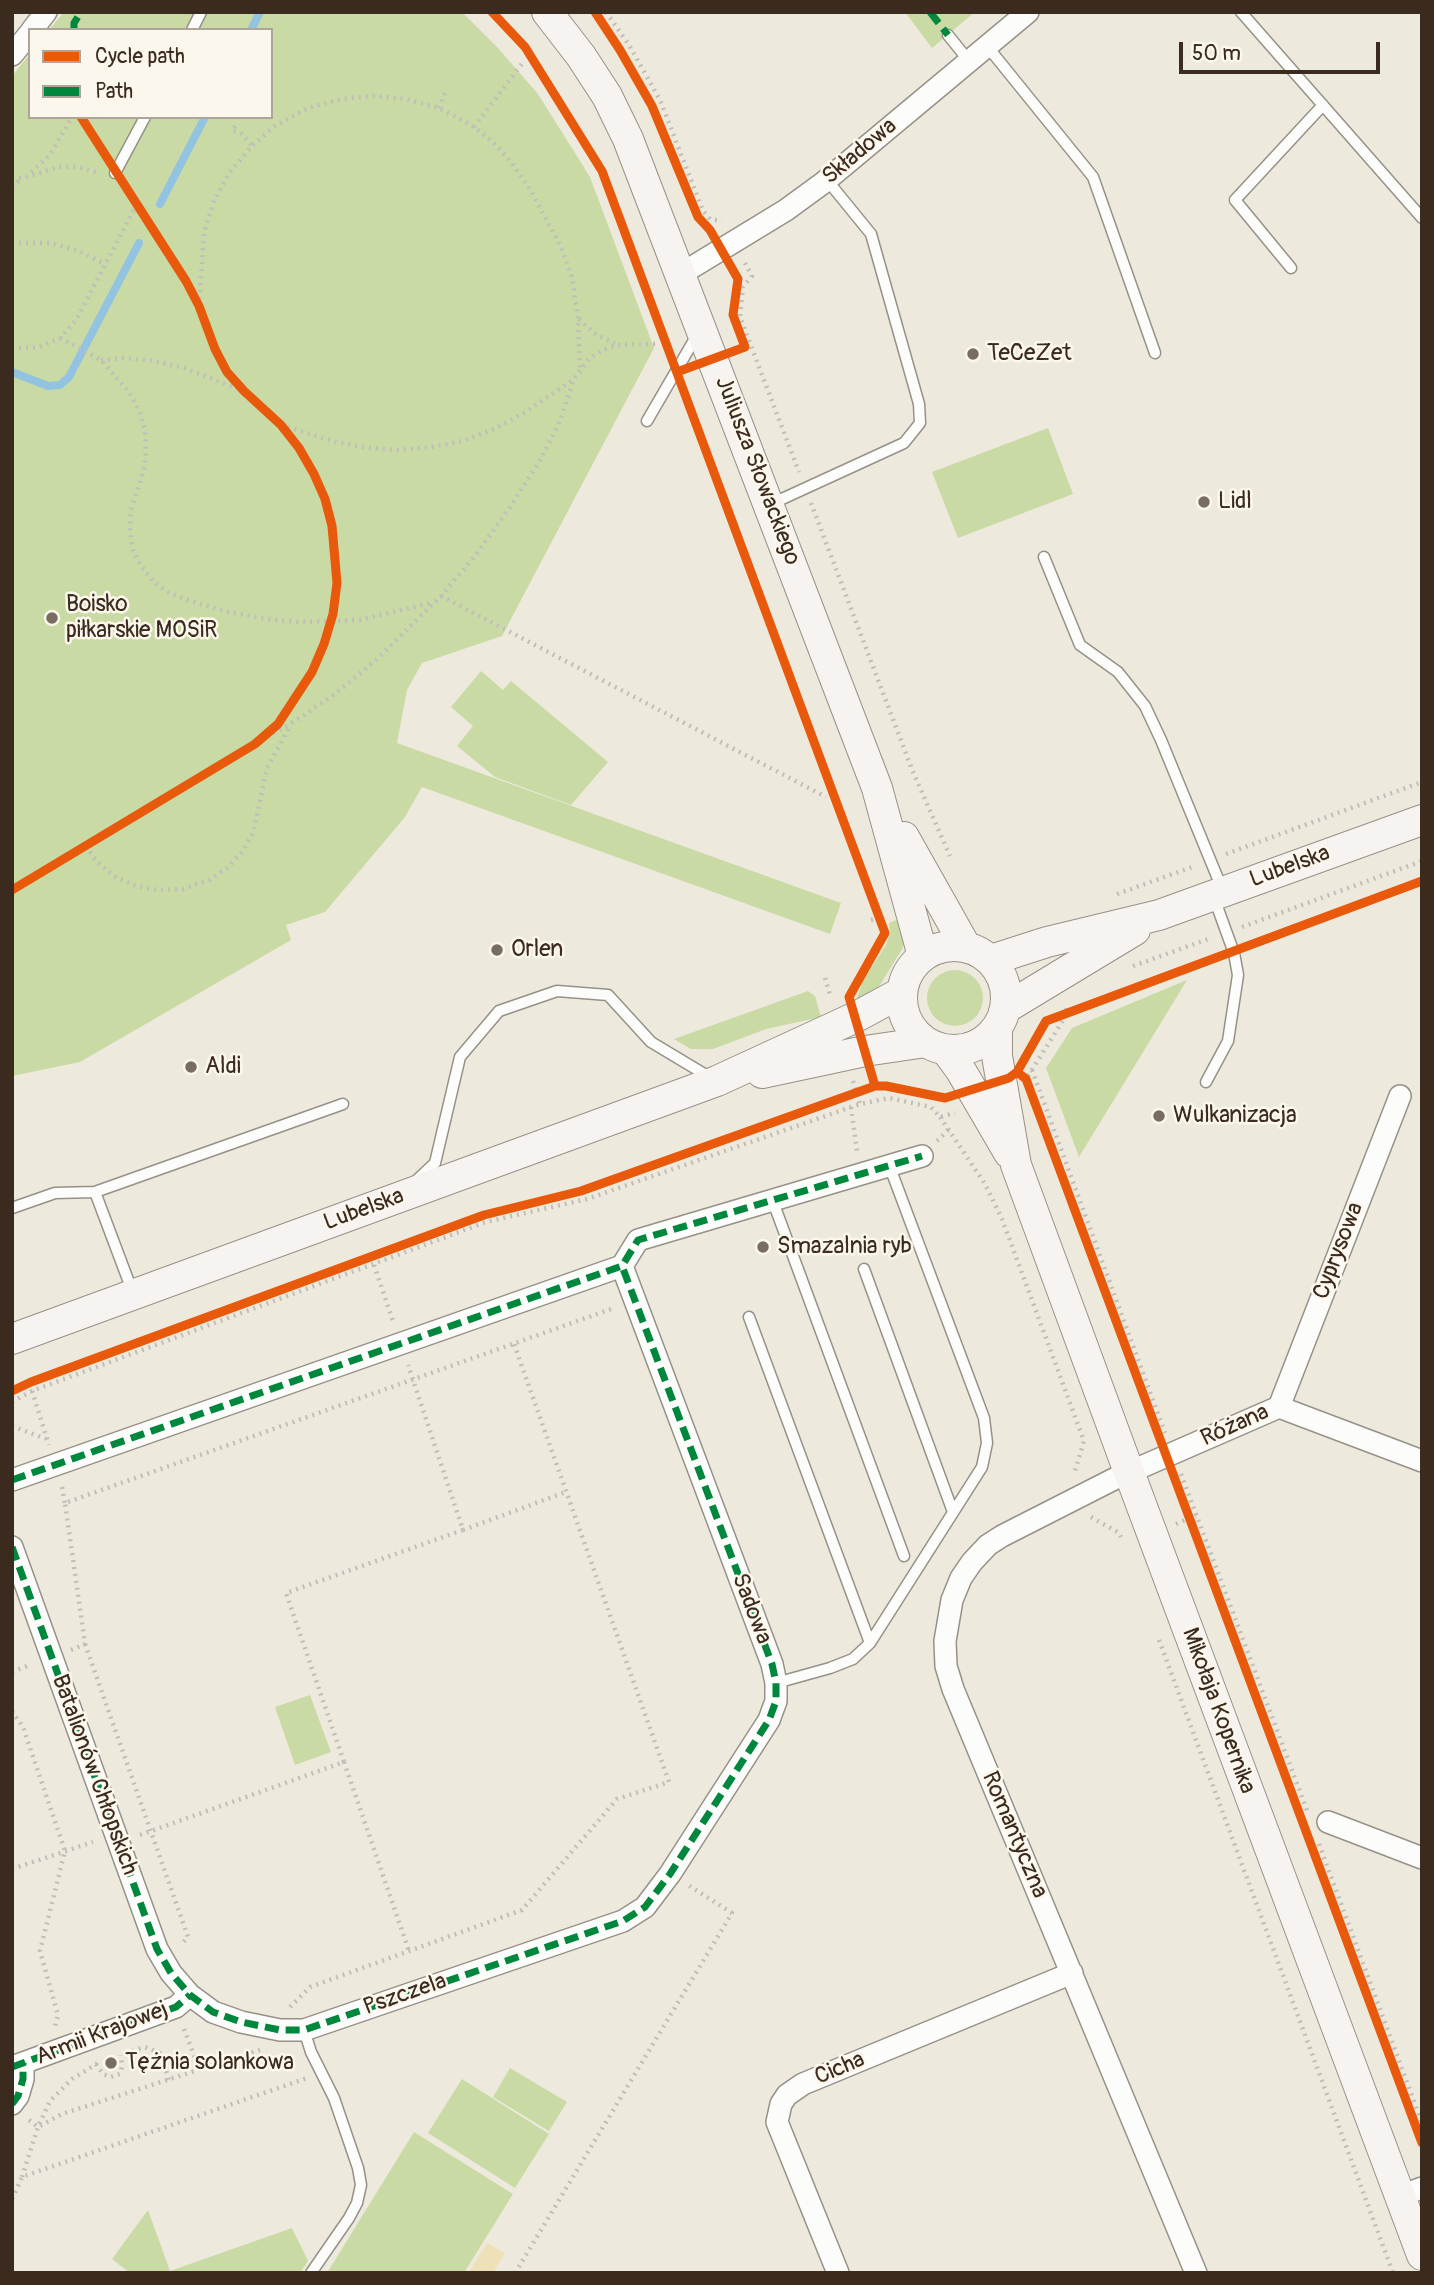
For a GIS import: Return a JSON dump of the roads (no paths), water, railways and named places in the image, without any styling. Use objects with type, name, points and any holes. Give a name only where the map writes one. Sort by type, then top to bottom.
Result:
[{"type":"street","points":[[33,28],[46,12]]},
{"type":"street","name":"Juliusza Słowackiego","points":[[547,12],[607,96],[628,139],[877,788],[923,956]]},
{"type":"street","name":"Składowa","points":[[681,274],[786,211],[1028,12]]},
{"type":"street","points":[[12,55],[28,35]]},
{"type":"street","name":"Juliusza Słowackiego","points":[[877,788],[978,953]]},
{"type":"street","name":"Lubelska","points":[[978,953],[1047,942],[1159,915],[1422,820]]},
{"type":"street","name":"Lubelska","points":[[1002,1018],[1159,915]]},
{"type":"street","points":[[951,946],[978,953],[1001,973],[1007,990],[1002,1018],[986,1040],[974,1046],[960,1050],[936,1046],[915,1032],[907,1020],[902,992],[906,978],[923,956],[936,949],[951,946]]},
{"type":"street","name":"Lubelska","points":[[12,1339],[717,1081],[856,1017],[902,992]]},
{"type":"street","name":"Mikołaja Kopernika","points":[[1002,1018],[997,1056],[1014,1080],[1016,1165]]},
{"type":"street","name":"Lubelska","points":[[717,1081],[865,1051],[936,1046]]},
{"type":"street","name":"Mikołaja Kopernika","points":[[936,1046],[960,1069],[1016,1165],[1129,1472],[1411,2192],[1422,2255]]},
{"type":"street","name":"Cyprysowa","points":[[1279,1407],[1399,1096]]},
{"type":"street","points":[[12,1480],[622,1266],[638,1240],[922,1156]]},
{"type":"street","name":"Sadowa","points":[[622,1266],[772,1664],[776,1683],[776,1702],[769,1720],[670,1874],[645,1907],[623,1921]]},
{"type":"street","name":"Różana","points":[[1129,1472],[1279,1407],[1422,1461]]},
{"type":"street","name":"Romantyczna","points":[[1129,1472],[988,1545],[961,1578],[952,1600],[944,1641],[946,1666],[953,1689],[1196,2273]]},
{"type":"street","name":"Batalionów Chłopskich","points":[[12,1547],[156,1949],[171,1973],[183,2001]]},
{"type":"street","points":[[1316,1831],[1422,1858]]},
{"type":"street","name":"Pszczela","points":[[183,2001],[241,2022],[280,2030],[304,2030],[623,1921]]},
{"type":"street","name":"Cicha","points":[[838,2273],[779,2132],[777,2114],[787,2095],[803,2084],[1072,1973]]},
{"type":"street","name":"Armii Krajowej","points":[[17,2065],[183,2001]]},
{"type":"street","points":[[17,2065],[23,2079],[17,2110]]},
{"type":"lane","points":[[193,28],[201,12]]},
{"type":"lane","points":[[1241,12],[1422,218]]},
{"type":"lane","points":[[948,35],[969,61]]},
{"type":"lane","points":[[987,46],[1093,177],[1155,353]]},
{"type":"lane","points":[[1291,268],[1235,200],[1323,105]]},
{"type":"lane","points":[[112,175],[144,119]]},
{"type":"lane","points":[[770,505],[904,443],[920,423],[919,404],[871,234],[827,180]]},
{"type":"lane","points":[[647,421],[702,327]]},
{"type":"lane","points":[[1044,557],[1080,645],[1118,672],[1144,706],[1161,740],[1210,860],[1238,975],[1228,1041],[1206,1082]]},
{"type":"lane","points":[[398,1198],[435,1163],[460,1057],[499,1011],[557,990],[608,995],[651,1042],[717,1081]]},
{"type":"lane","points":[[12,1208],[55,1193],[95,1192],[343,1104]]},
{"type":"lane","points":[[776,1683],[853,1659],[870,1643],[982,1467],[987,1443],[984,1418],[889,1165]]},
{"type":"lane","points":[[95,1192],[134,1295]]},
{"type":"lane","points":[[772,1199],[904,1556]]},
{"type":"lane","points":[[864,1269],[953,1512]]},
{"type":"lane","points":[[749,1317],[870,1643]]},
{"type":"lane","points":[[304,2030],[334,2098],[359,2168],[361,2185],[357,2203],[349,2218],[311,2273]]},
{"type":"waterway","points":[[252,28],[260,12]]},
{"type":"waterway","points":[[160,204],[204,119]]},
{"type":"waterway","points":[[12,372],[48,386],[60,385],[69,377],[139,243]]},
{"type":"place","name":"TeCeZet","points":[[973,354]]},
{"type":"place","name":"Lidl","points":[[1204,502]]},
{"type":"place","name":"Boisko piłkarskie MOSiR","points":[[52,618]]},
{"type":"place","name":"Orlen","points":[[497,950]]},
{"type":"place","name":"Aldi","points":[[191,1067]]},
{"type":"place","name":"Wulkanizacja","points":[[1159,1116]]},
{"type":"place","name":"Smazalnia ryb","points":[[763,1247]]},
{"type":"place","name":"Tężnia solankowa","points":[[111,2063]]}]
